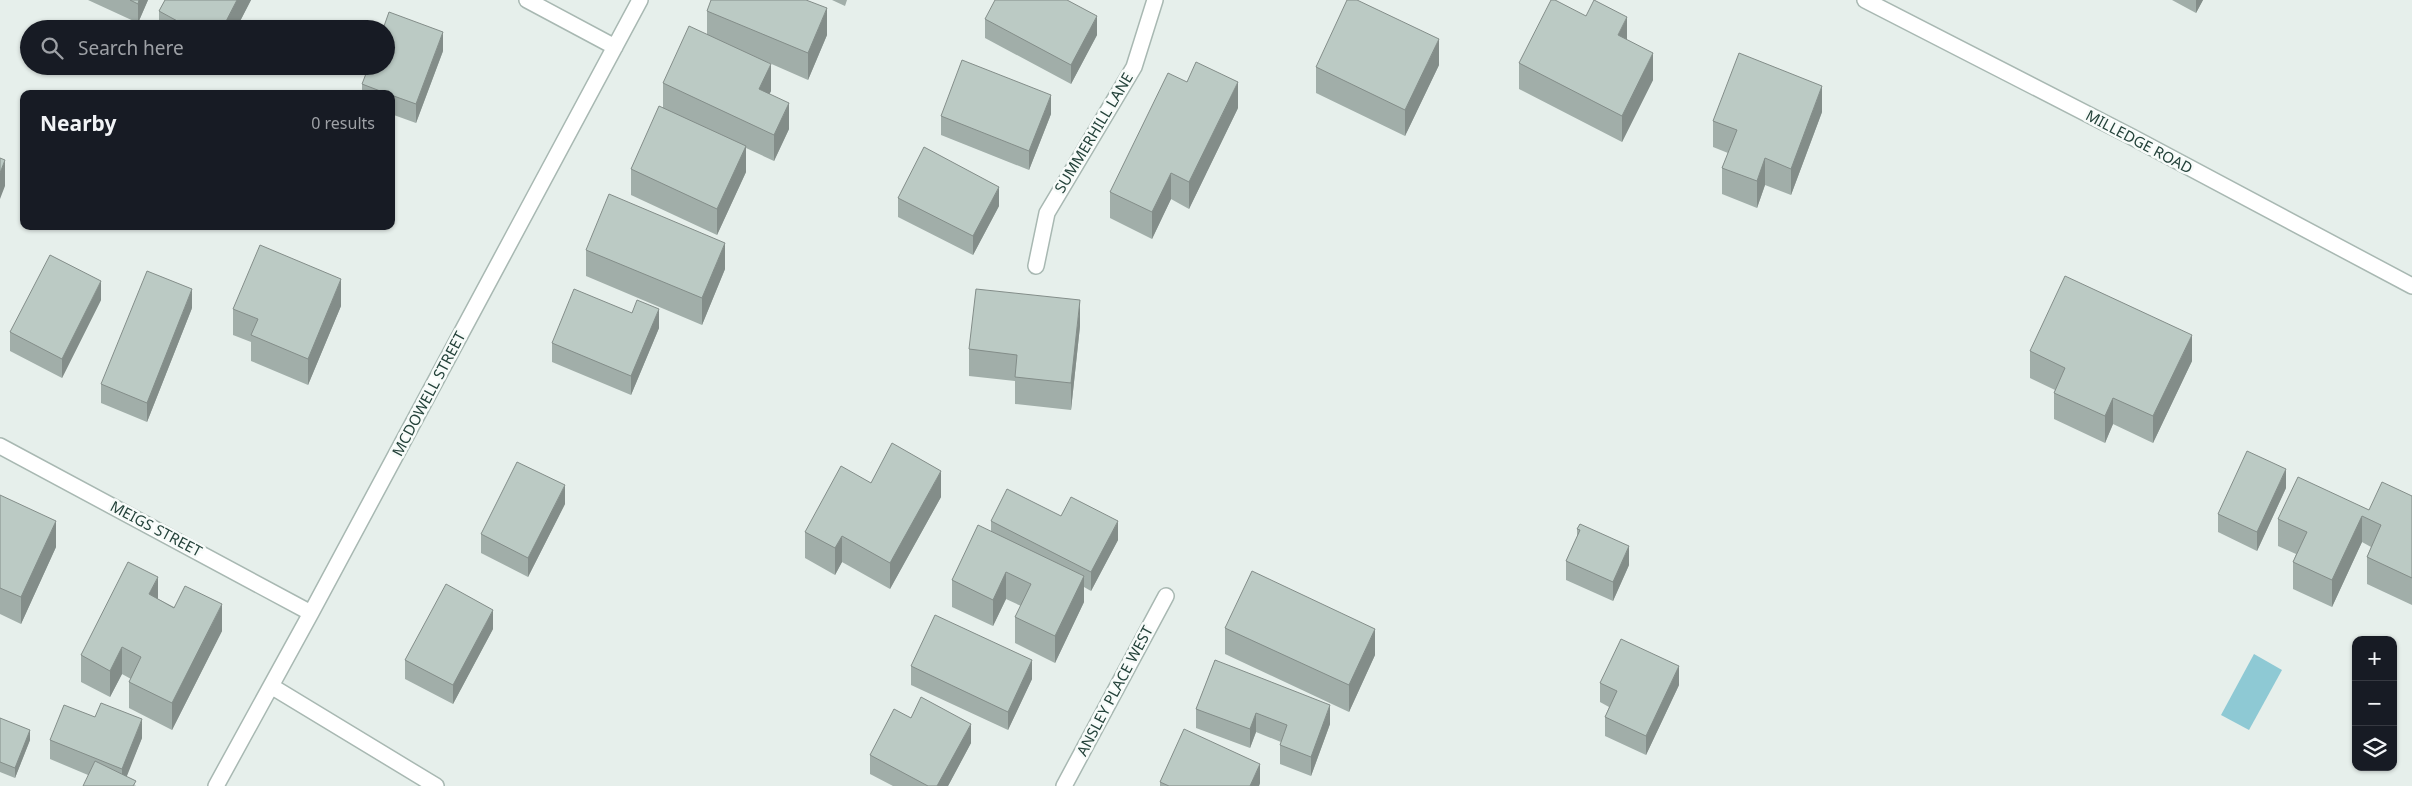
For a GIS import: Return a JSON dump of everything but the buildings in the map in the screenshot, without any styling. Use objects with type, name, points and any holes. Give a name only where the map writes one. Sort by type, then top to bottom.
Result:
[{"type":"street","points":[[527,0],[615,47]]},
{"type":"street","name":"MCDOWELL STREET","points":[[216,786],[312,613],[640,0]]},
{"type":"street","name":"SUMMERHILL LANE","points":[[1036,266],[1047,213],[1134,67],[1155,0]]},
{"type":"street","name":"MILLEDGE ROAD","points":[[1866,0],[2132,137],[2412,286]]},
{"type":"street","name":"MEIGS STREET","points":[[0,446],[312,613]]},
{"type":"street","name":"ANSLEY PLACE WEST","points":[[1064,786],[1166,596]]},
{"type":"street","points":[[271,686],[436,786]]},
{"type":"water","points":[[2254,654],[2282,670],[2249,730],[2221,715]]}]
